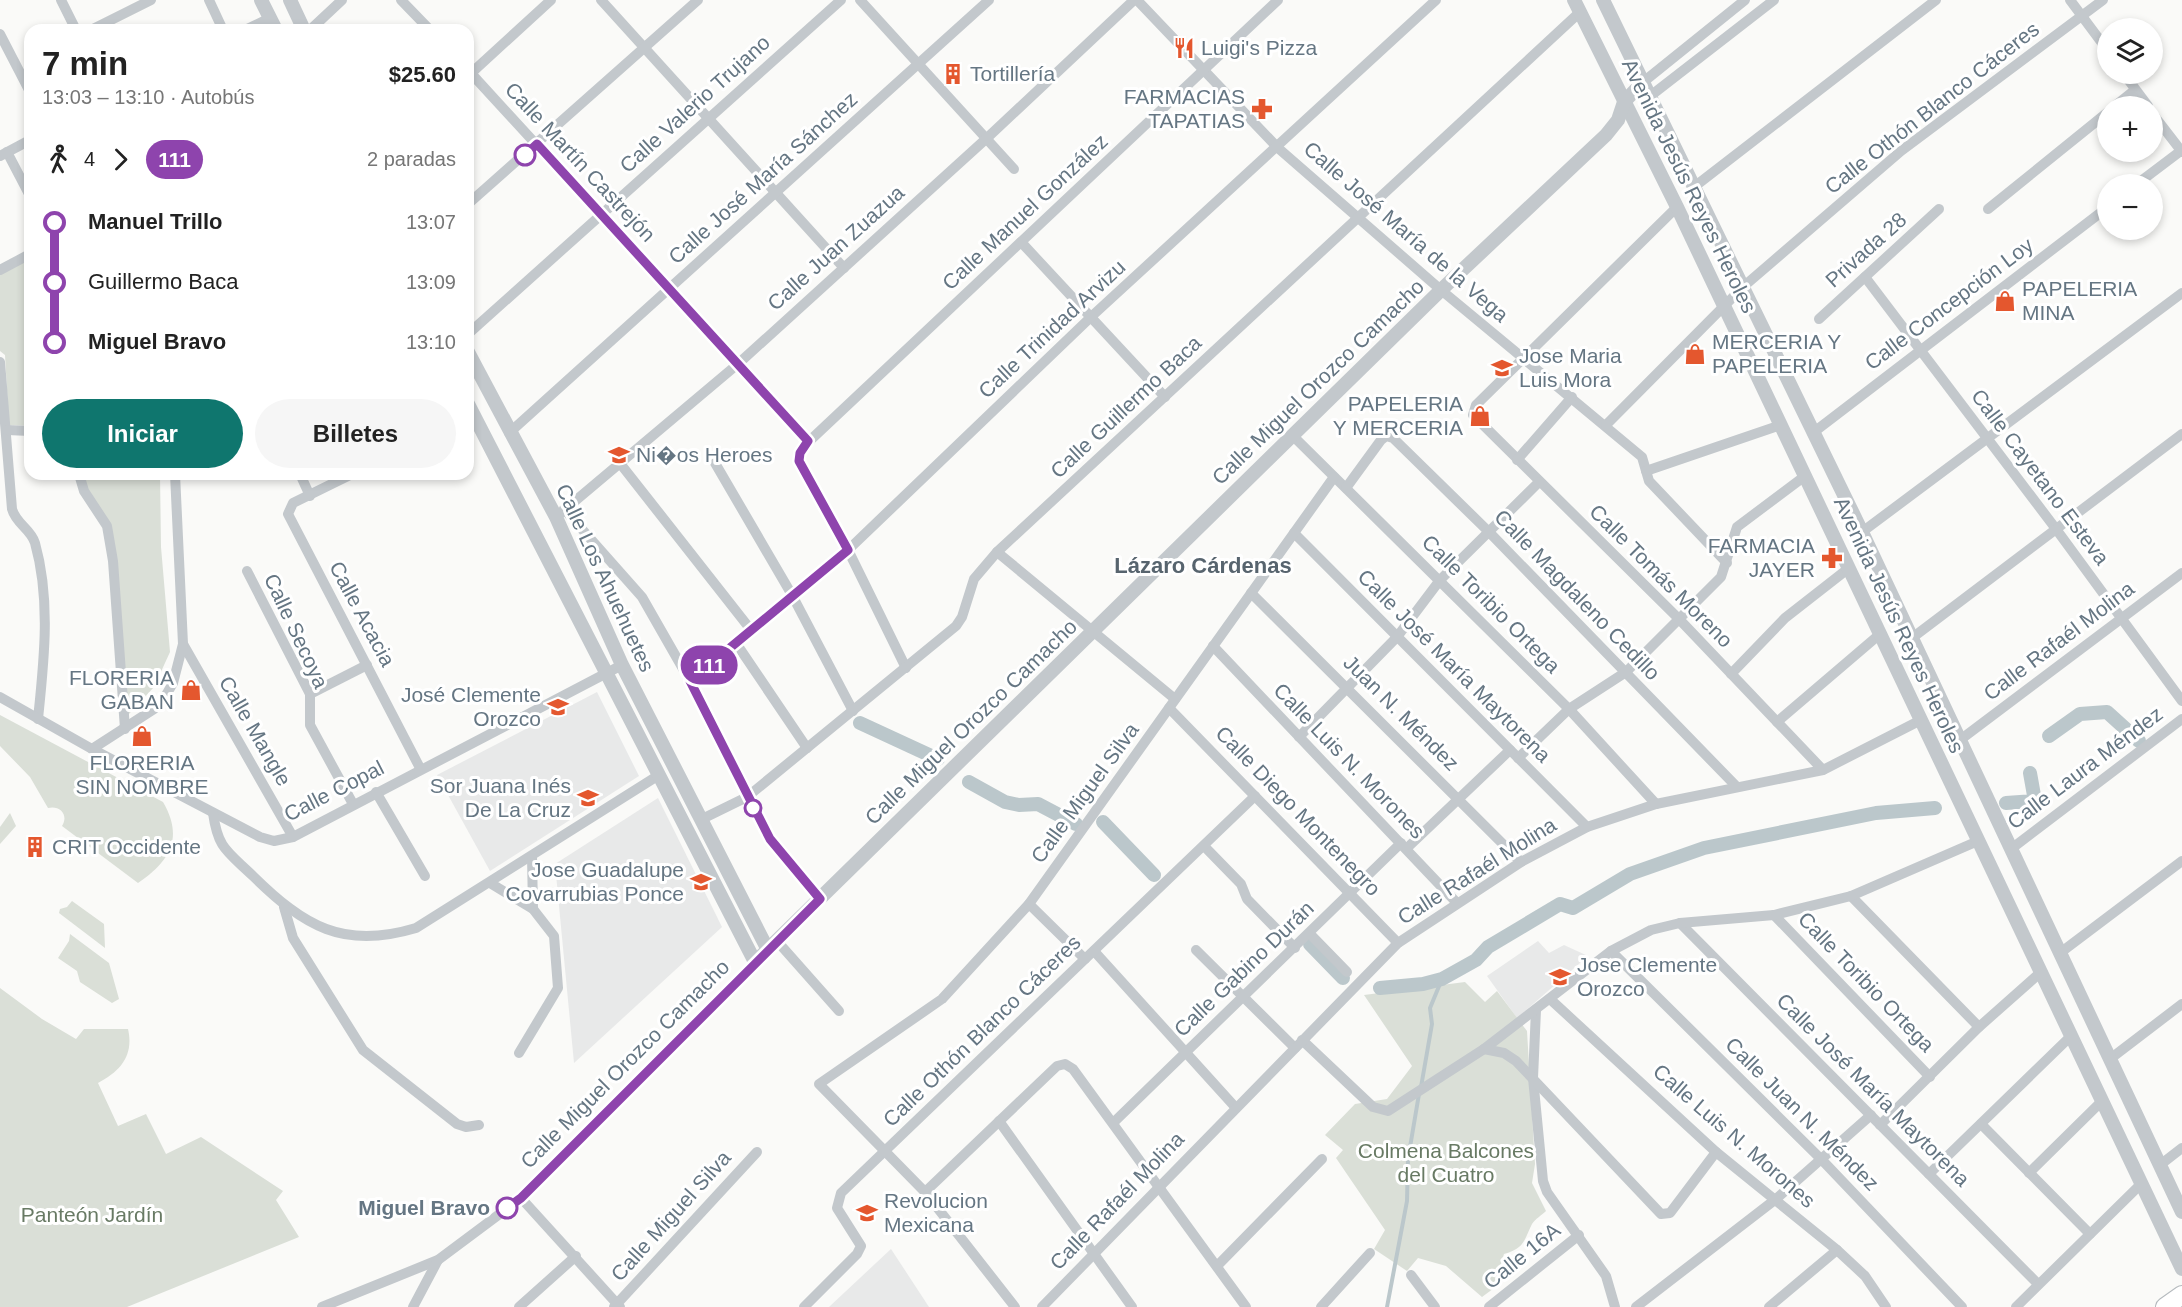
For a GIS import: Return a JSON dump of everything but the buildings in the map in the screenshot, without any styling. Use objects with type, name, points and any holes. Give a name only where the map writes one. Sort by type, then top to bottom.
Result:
[{"type":"main road","points":[[2165,1307],[2182,1295]]},
{"type":"street","points":[[61,0],[73,24]]},
{"type":"street","points":[[103,24],[151,0]]},
{"type":"street","points":[[209,0],[220,24]]},
{"type":"street","points":[[261,0],[273,24]]},
{"type":"street","points":[[290,0],[301,24]]},
{"type":"street","points":[[316,24],[342,0]]},
{"type":"street","points":[[401,0],[423,24]]},
{"type":"street","points":[[474,69],[551,0]]},
{"type":"street","points":[[601,0],[844,268]]},
{"type":"street","points":[[474,199],[698,0]]},
{"type":"street","name":"Calle Valerio Trujano","points":[[474,329],[842,0]]},
{"type":"street","points":[[860,0],[1014,169]]},
{"type":"street","name":"Calle José María Sánchez","points":[[509,433],[989,0]]},
{"type":"street","name":"Calle José María de la Vega","points":[[1136,0],[1202,71],[1278,147],[1442,290],[1606,425],[1642,458],[1654,488],[1727,563]]},
{"type":"street","name":"Calle Juan Zuazua","points":[[560,513],[739,363],[1136,0]]},
{"type":"street","name":"Calle Manuel González","points":[[848,550],[802,469],[800,453],[808,441],[1278,0]]},
{"type":"street","name":"Calle Trinidad Arvizu","points":[[690,681],[848,550],[1092,316],[1436,0]]},
{"type":"street","name":"Avenida Jesús Reyes Heroles","points":[[1603,0],[1862,532],[2182,1212]]},
{"type":"street","name":"Calle Miguel Orozco Camacho","points":[[322,1307],[438,1260],[521,1198],[755,962],[1442,290],[1606,135],[1618,120],[1624,102],[1642,83],[1745,0]]},
{"type":"street","points":[[1618,120],[1632,117],[1649,97],[1740,23],[1774,0]]},
{"type":"street","points":[[1694,187],[1936,0]]},
{"type":"street","points":[[2070,0],[2097,36]]},
{"type":"street","name":"Calle Othón Blanco Cáceres","points":[[1606,425],[1743,287],[1901,151],[2103,0]]},
{"type":"street","name":"Avenida Jesús Reyes Heroles","points":[[1577,6],[1677,207],[2182,1269]]},
{"type":"street","name":"Calle Guillermo Baca","points":[[700,820],[747,797],[906,668],[960,621],[974,579],[997,552],[1359,219],[1577,6]]},
{"type":"street","points":[[0,34],[24,80]]},
{"type":"street","name":"Calle Martín Castrejón","points":[[474,78],[602,214],[808,441]]},
{"type":"street","points":[[2131,84],[2140,96]]},
{"type":"street","points":[[2128,96],[2135,90]]},
{"type":"street","points":[[1988,209],[2097,121]]},
{"type":"street","points":[[2151,174],[2182,151],[2163,127]]},
{"type":"street","points":[[24,143],[4,154],[24,186]]},
{"type":"street","points":[[1525,358],[1677,207]]},
{"type":"street","name":"Privada 28","points":[[1819,319],[1939,209]]},
{"type":"street","name":"Calle Concepción Loy","points":[[1814,432],[2097,215]]},
{"type":"street","points":[[1021,242],[1166,397]]},
{"type":"street","points":[[0,270],[24,257]]},
{"type":"street","name":"Calle Cayetano Esteva","points":[[1865,277],[2056,529],[2182,701]]},
{"type":"street","points":[[1862,532],[2182,293]]},
{"type":"street","name":"Calle Tomás Moreno","points":[[1525,358],[1473,410],[1475,419],[1679,620],[1823,770]]},
{"type":"street","points":[[0,362],[12,509],[15,518],[34,541],[42,593],[44,657],[38,719]]},
{"type":"street","name":"Calle Los Ahuehuetes","points":[[474,364],[509,433],[560,513],[622,664],[700,820],[773,946]]},
{"type":"street","points":[[1517,460],[1572,397]]},
{"type":"street","name":"Calle Los Ahuehuetes","points":[[474,416],[755,962]]},
{"type":"street","points":[[1646,471],[1781,425]]},
{"type":"street","points":[[7,430],[24,431]]},
{"type":"street","points":[[1912,638],[2182,434]]},
{"type":"street","name":"Calle Toribio Ortega","points":[[1293,436],[1569,709],[1656,804]]},
{"type":"street","name":"Calle Magdaleno Cedillo","points":[[1346,488],[1381,440],[1386,436],[1393,438],[1489,532],[1736,786]]},
{"type":"street","points":[[619,462],[751,630]]},
{"type":"street","points":[[715,463],[792,595],[853,711]]},
{"type":"street","name":"Calle Gabino Durán","points":[[1113,1123],[1242,996],[1404,845],[1569,709],[1626,672],[1721,578],[1737,527],[1805,476]]},
{"type":"street","name":"Calle Miguel Silva","points":[[886,1149],[819,1084],[942,999],[1029,904],[1334,477]]},
{"type":"street","points":[[81,480],[84,491],[107,526],[113,561],[125,729]]},
{"type":"street","points":[[92,749],[162,702],[176,676],[183,644],[175,480]]},
{"type":"street","points":[[303,480],[310,496],[341,480]]},
{"type":"street","points":[[1299,737],[1397,637],[1440,580],[1539,482]]},
{"type":"street","name":"Calle Acacia","points":[[310,496],[292,503],[288,510],[289,518],[420,768]]},
{"type":"street","points":[[560,513],[637,590],[690,681],[770,839],[820,899]]},
{"type":"street","name":"Calle José María Maytorena","points":[[1294,534],[1587,827]]},
{"type":"street","points":[[848,550],[906,668]]},
{"type":"street","name":"Calle Diego Montenegro","points":[[997,552],[1094,631],[1172,703],[1255,796],[1398,943]]},
{"type":"street","points":[[1731,674],[1785,618],[1849,568]]},
{"type":"street","name":"Calle Secoya","points":[[247,571],[310,694],[310,725],[353,804]]},
{"type":"street","name":"Calle Rafaél Molina","points":[[1960,740],[2182,573]]},
{"type":"street","name":"Juan N. Méndez","points":[[1251,593],[1348,687],[1521,862]]},
{"type":"street","points":[[1777,722],[1880,634]]},
{"type":"street","points":[[736,643],[807,748]]},
{"type":"street","name":"Calle Mangle","points":[[183,644],[293,837]]},
{"type":"street","name":"Calle Luis N. Morones","points":[[1213,646],[1457,903]]},
{"type":"street","name":"Calle Copal","points":[[0,697],[92,749],[267,840],[293,837],[420,768],[622,664]]},
{"type":"street","points":[[310,694],[367,665]]},
{"type":"street","name":"Calle Laura Méndez","points":[[2011,849],[2182,719]]},
{"type":"street","name":"Calle Rafaél Molina","points":[[1042,1307],[1398,943],[1457,903],[1521,862],[1587,827],[1656,804],[1823,770],[1921,720]]},
{"type":"street","points":[[213,813],[219,842],[284,907],[318,926],[336,932],[371,937],[386,936],[416,928],[659,775]]},
{"type":"street","points":[[376,792],[425,876]]},
{"type":"street","name":"Calle Othón Blanco Cáceres","points":[[804,1307],[860,1250],[861,1242],[837,1208],[838,1197],[1255,796]]},
{"type":"street","points":[[1196,950],[1242,996],[1373,1107],[1388,1111],[1484,1049],[1611,951],[1651,930],[1680,923],[1773,915],[1851,896],[1978,841]]},
{"type":"street","points":[[1203,846],[1241,884],[1246,899],[1295,948]]},
{"type":"street","points":[[532,856],[533,909]]},
{"type":"street","points":[[2060,953],[2182,861]]},
{"type":"street","points":[[490,882],[533,909],[554,936],[559,981],[555,994],[519,1053]]},
{"type":"street","points":[[1851,896],[1979,1027]]},
{"type":"street","points":[[1029,904],[1090,955],[1186,1052],[1236,1108]]},
{"type":"street","points":[[284,907],[293,938],[363,1050],[457,1124],[466,1127],[479,1125]]},
{"type":"street","name":"Calle Toribio Ortega","points":[[1773,915],[1929,1077]]},
{"type":"street","name":"Calle José María Maytorena","points":[[1680,923],[2038,1284]]},
{"type":"street","points":[[1310,933],[1347,972]]},
{"type":"street","points":[[773,946],[839,1011]]},
{"type":"street","name":"Calle Juan N. Méndez","points":[[1611,951],[1822,1160],[1962,1307]]},
{"type":"street","points":[[1880,1125],[1979,1027],[2041,972]]},
{"type":"street","name":"Calle Luis N. Morones","points":[[1550,999],[1716,1152],[1837,1250],[1865,1276],[1886,1307]]},
{"type":"street","points":[[2110,1059],[2182,1004]]},
{"type":"street","points":[[1536,1010],[1533,1078],[1543,1180],[1547,1192],[1606,1276],[1615,1307]]},
{"type":"street","points":[[1929,1174],[2071,1036]]},
{"type":"street","points":[[1484,1049],[1510,1056],[1661,1214],[1670,1213],[1716,1152]]},
{"type":"street","points":[[925,1192],[1057,1066],[1065,1064],[1073,1070],[1113,1123],[1246,1307]]},
{"type":"street","points":[[2029,1173],[2102,1101]]},
{"type":"street","points":[[1636,1307],[1776,1199],[1871,1115]]},
{"type":"street","points":[[999,1121],[1132,1307]]},
{"type":"street","points":[[1981,1124],[2090,1234]]},
{"type":"street","points":[[2160,1165],[2182,1148]]},
{"type":"street","points":[[886,1149],[925,1192],[1015,1307]]},
{"type":"street","name":"Calle Miguel Silva","points":[[617,1306],[756,1152]]},
{"type":"street","points":[[1217,1266],[1322,1159]]},
{"type":"street","points":[[2016,1307],[2141,1184]]},
{"type":"street","points":[[521,1198],[576,1256],[617,1306]]},
{"type":"street","name":"Calle 16A","points":[[1489,1307],[1579,1235]]},
{"type":"street","points":[[1769,1307],[1837,1250]]},
{"type":"street","points":[[1321,1307],[1370,1253]]},
{"type":"street","points":[[519,1307],[576,1256]]},
{"type":"street","points":[[413,1307],[438,1260]]},
{"type":"street","points":[[1411,1275],[1435,1307]]},
{"type":"shaded area","points":[[597,692],[639,776],[490,871],[437,775]]},
{"type":"shaded area","points":[[658,798],[722,927],[574,1063],[555,864]]},
{"type":"shaded area","points":[[1538,941],[1549,953],[1564,945],[1588,956],[1517,1018],[1487,976]]},
{"type":"shaded area","points":[[891,1249],[929,1307],[829,1307]]},
{"type":"green space","points":[[24,261],[24,426],[9,425],[5,355],[0,351],[0,273]]},
{"type":"green space","points":[[85,480],[160,480],[161,547],[170,652],[154,687],[128,715],[117,557],[86,489]]},
{"type":"green space","points":[[0,715],[163,802],[169,815],[173,838],[166,857],[149,875],[138,883],[62,826],[64,815],[60,809],[48,808],[30,777],[0,746]]},
{"type":"green space","points":[[10,813],[16,826],[0,844],[0,827]]},
{"type":"green space","points":[[72,901],[104,924],[105,948],[59,913],[60,909],[67,907]]},
{"type":"green space","points":[[70,934],[109,963],[119,999],[112,1003],[80,982],[77,971],[58,958],[69,941]]},
{"type":"green space","name":"Colmena Balcones del Cuatro","points":[[1465,982],[1485,1002],[1497,991],[1527,1031],[1535,1164],[1532,1183],[1546,1211],[1533,1222],[1520,1246],[1504,1254],[1499,1270],[1505,1280],[1482,1297],[1446,1266],[1418,1258],[1407,1271],[1374,1249],[1385,1230],[1336,1158],[1343,1150],[1325,1135],[1355,1104],[1387,1099],[1412,1066],[1364,995]]},
{"type":"green space","name":"Panteón Jardín","points":[[0,988],[42,1019],[76,1039],[84,1029],[128,1029],[129,1047],[124,1061],[113,1073],[98,1083],[118,1126],[146,1114],[166,1154],[201,1137],[283,1191],[276,1200],[299,1237],[127,1307],[0,1307]]},
{"type":"waterway","points":[[2049,736],[2080,714],[2107,712],[2139,741]]},
{"type":"waterway","points":[[860,723],[938,759]]},
{"type":"waterway","points":[[2006,803],[2035,801],[2030,773]]},
{"type":"waterway","points":[[969,782],[1005,802],[1019,805],[1038,804],[1076,824]]},
{"type":"waterway","points":[[1380,988],[1423,984],[1442,979],[1476,960],[1488,947],[1560,904],[1573,908],[1630,874],[1704,848],[1876,813],[1935,808]]},
{"type":"waterway","points":[[1103,822],[1154,875]]},
{"type":"waterway","points":[[1310,944],[1343,978]]},
{"type":"waterway","points":[[1421,1087],[1432,1024],[1430,1008],[1442,979]]},
{"type":"waterway","points":[[1387,1307],[1407,1201],[1408,1159],[1419,1094]]},
{"type":"bus line","name":"111","points":[[507,1208],[521,1198],[820,899],[770,839],[690,681],[848,550],[799,461],[800,453],[808,441],[537,144],[525,155]]},
{"type":"place","name":"Luigi's Pizza","points":[[1184,48]]},
{"type":"place","name":"Tortillería","points":[[953,74]]},
{"type":"place","name":"FARMACIAS TAPATIAS","points":[[1262,109]]},
{"type":"place","name":"PAPELERIA MINA","points":[[2005,301]]},
{"type":"place","name":"MERCERIA Y PAPELERIA","points":[[1695,354]]},
{"type":"place","name":"Jose Maria Luis Mora","points":[[1502,368]]},
{"type":"place","name":"PAPELERIA Y MERCERIA","points":[[1480,416]]},
{"type":"place","name":"Ni�os Heroes","points":[[619,455]]},
{"type":"place","name":"FARMACIA JAYER","points":[[1832,558]]},
{"type":"place","name":"FLORERIA GABAN","points":[[191,690]]},
{"type":"place","name":"José Clemente Orozco","points":[[558,707]]},
{"type":"place","name":"FLORERIA SIN NOMBRE","points":[[142,736]]},
{"type":"place","name":"Sor Juana Inés De La Cruz","points":[[588,798]]},
{"type":"place","name":"CRIT Occidente","points":[[35,847]]},
{"type":"place","name":"Jose Guadalupe Covarrubias Ponce","points":[[701,882]]},
{"type":"place","name":"Jose Clemente Orozco","points":[[1560,977]]},
{"type":"place","name":"Miguel Bravo","points":[[507,1208]]},
{"type":"place","name":"Revolucion Mexicana","points":[[867,1213]]},
{"type":"district","name":"Lázaro Cárdenas","points":[[1203,565]]}]
